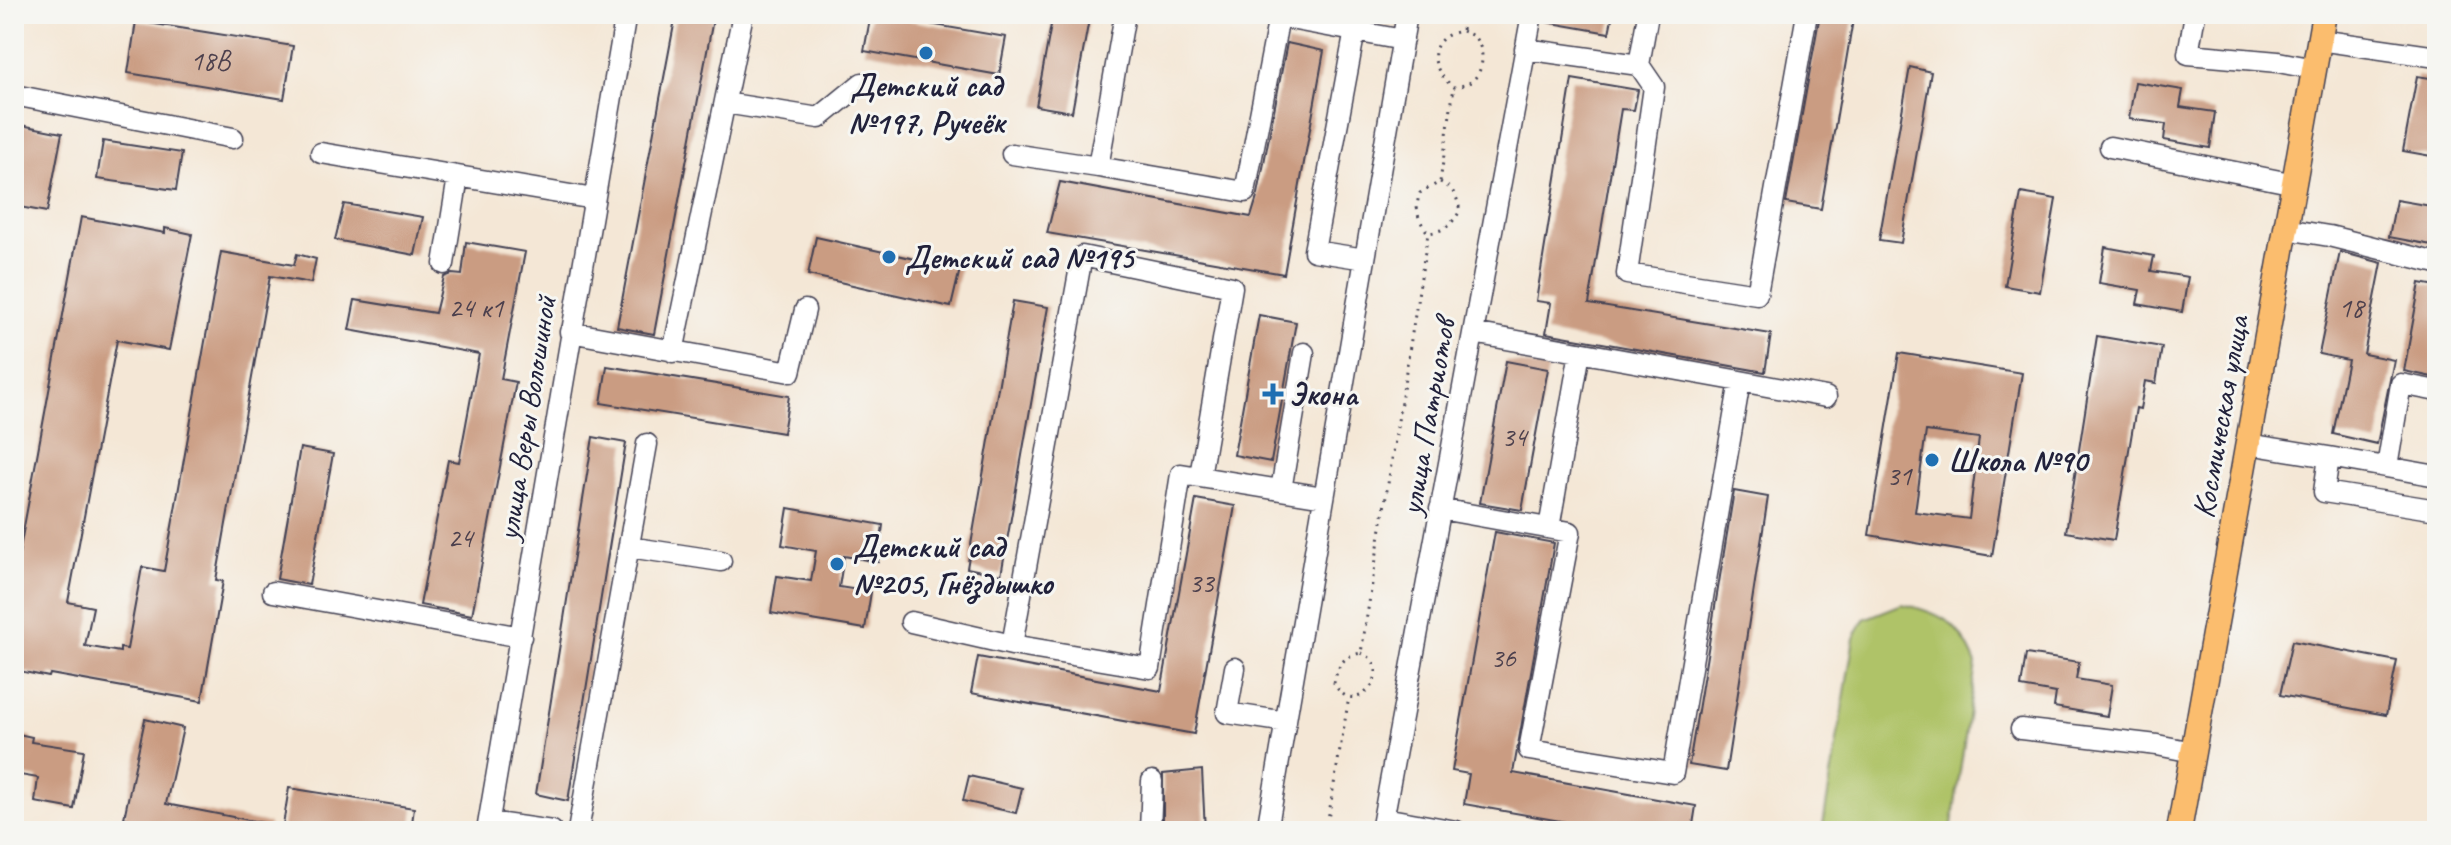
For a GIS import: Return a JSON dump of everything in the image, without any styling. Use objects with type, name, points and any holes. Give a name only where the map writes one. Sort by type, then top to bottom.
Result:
[{"type":"main road","name":"Космическая улица","points":[[2179,831],[2324,14]]},
{"type":"street","name":"улица Веры Волошиной","points":[[488,826],[626,14]]},
{"type":"street","points":[[673,352],[743,14]]},
{"type":"street","points":[[1098,167],[1125,14]]},
{"type":"street","points":[[1267,831],[1407,14]]},
{"type":"street","name":"улица Патриотов","points":[[1382,824],[1532,14]]},
{"type":"street","points":[[1648,14],[1639,65],[1654,87],[1627,274],[1757,294],[1807,14]]},
{"type":"street","points":[[2195,14],[2188,54],[2278,62],[2315,69]]},
{"type":"street","points":[[1012,154],[1245,192],[1279,16],[1357,22],[1403,40]]},
{"type":"street","points":[[1357,22],[1314,251],[1365,259]]},
{"type":"street","points":[[2319,40],[2437,57]]},
{"type":"street","points":[[1525,49],[1639,65]]},
{"type":"street","points":[[725,103],[819,118],[862,83]]},
{"type":"street","points":[[14,95],[233,138]]},
{"type":"street","points":[[2110,147],[2295,184]]},
{"type":"street","points":[[321,153],[594,199]]},
{"type":"street","points":[[444,264],[458,177]]},
{"type":"street","points":[[2286,229],[2329,236],[2437,263]]},
{"type":"street","points":[[1012,645],[1082,256],[1232,287],[1200,476]]},
{"type":"street","points":[[570,332],[790,372],[805,310]]},
{"type":"street","points":[[1473,333],[1826,397]]},
{"type":"street","points":[[1549,528],[1580,352]]},
{"type":"street","points":[[1281,490],[1304,353]]},
{"type":"street","points":[[1440,509],[1570,532],[1529,750],[1673,773],[1740,381]]},
{"type":"street","points":[[2387,467],[2401,384],[2437,391]]},
{"type":"street","points":[[578,831],[647,444]]},
{"type":"street","points":[[2248,444],[2437,476]]},
{"type":"street","points":[[2329,457],[2324,492],[2437,510]]},
{"type":"street","points":[[911,622],[1012,645],[1150,668],[1181,474],[1324,497]]},
{"type":"street","points":[[629,547],[721,561]]},
{"type":"street","points":[[273,592],[521,637]]},
{"type":"street","points":[[1235,668],[1227,713],[1286,722]]},
{"type":"street","points":[[2021,729],[2193,752]]},
{"type":"street","points":[[1150,831],[1152,781]]},
{"type":"street","points":[[1382,824],[1456,831]]},
{"type":"street","points":[[488,826],[552,831]]},
{"type":"path","points":[[1462,31],[1465,14]]},
{"type":"path","points":[[1462,31],[1474,37],[1483,61],[1477,75],[1467,84],[1454,87],[1436,70],[1434,55],[1439,42],[1450,32],[1462,31]]},
{"type":"path","points":[[1440,182],[1454,87]]},
{"type":"path","points":[[1361,653],[1428,233],[1417,217],[1416,204],[1420,193],[1440,182],[1452,188],[1460,211],[1451,225],[1428,233]]},
{"type":"path","points":[[1361,653],[1374,663],[1376,674],[1367,692],[1345,697],[1334,683],[1338,668],[1344,658],[1361,653]]},
{"type":"path","points":[[1326,831],[1349,697]]},
{"type":"green space","points":[[1902,604],[1949,622],[1963,639],[1976,664],[1951,831],[1822,831],[1854,638],[1864,619]]},
{"type":"building","points":[[676,14],[714,14],[654,334],[617,327]]},
{"type":"building","points":[[871,14],[1006,37],[999,75],[864,51]]},
{"type":"building","points":[[1053,14],[1090,14],[1072,112],[1036,106]]},
{"type":"building","points":[[1547,14],[1613,14],[1609,33],[1546,22]]},
{"type":"building","points":[[1820,14],[1854,14],[1821,209],[1786,203]]},
{"type":"building","points":[[136,21],[293,46],[284,99],[128,73]]},
{"type":"building","points":[[1287,43],[1324,51],[1284,274],[1047,233],[1060,182],[1251,217]]},
{"type":"building","points":[[1910,67],[1931,72],[1901,243],[1879,240]]},
{"type":"building","points":[[2417,76],[2437,79],[2437,157],[2403,151]]},
{"type":"building","points":[[1572,79],[1638,90],[1634,110],[1621,109],[1589,304],[1771,334],[1765,372],[1546,333],[1551,303],[1536,301]]},
{"type":"building","points":[[2135,82],[2183,90],[2180,107],[2215,112],[2210,148],[2164,140],[2166,124],[2129,119]]},
{"type":"building","points":[[21,125],[62,133],[47,212],[14,206],[14,163]]},
{"type":"building","points":[[103,141],[182,153],[176,190],[97,179]]},
{"type":"building","points":[[2021,193],[2056,199],[2040,292],[2005,286]]},
{"type":"building","points":[[2396,200],[2437,207],[2437,246],[2389,237]]},
{"type":"building","points":[[344,204],[423,217],[415,255],[335,240]]},
{"type":"building","points":[[81,217],[165,233],[165,228],[192,234],[169,350],[117,340],[68,602],[93,607],[85,646],[120,652],[120,648],[127,649],[142,567],[164,571],[221,252],[294,265],[297,254],[316,259],[311,283],[270,276],[216,580],[223,581],[202,701],[14,670],[14,581]]},
{"type":"building","points":[[816,237],[960,269],[951,307],[808,275]]},
{"type":"building","points":[[466,242],[525,252],[501,379],[516,382],[472,615],[420,605],[448,460],[459,462],[479,354],[349,330],[355,300],[435,313],[444,277],[462,275]]},
{"type":"building","points":[[2105,247],[2154,256],[2151,271],[2188,277],[2182,312],[2137,304],[2140,290],[2099,283]]},
{"type":"building","points":[[2340,252],[2382,263],[2364,354],[2394,360],[2377,444],[2333,434],[2348,360],[2319,354]]},
{"type":"building","points":[[2420,283],[2437,286],[2437,378],[2404,371]]},
{"type":"building","points":[[1013,301],[1048,307],[1001,575],[967,568]]},
{"type":"building","points":[[1259,315],[1296,322],[1271,462],[1234,455]]},
{"type":"building","points":[[2097,336],[2162,347],[2156,383],[2145,381],[2140,409],[2136,408],[2114,540],[2066,532]]},
{"type":"building","points":[[1899,353],[2022,373],[1992,556],[1869,535]],"holes":[[[1926,431],[1979,438],[1969,519],[1915,512]]]},
{"type":"building","points":[[1506,361],[1548,369],[1522,510],[1480,503]]},
{"type":"building","points":[[607,366],[789,396],[783,433],[601,403]]},
{"type":"building","points":[[593,437],[626,443],[568,801],[536,794]]},
{"type":"building","points":[[300,448],[333,454],[309,585],[277,579]]},
{"type":"building","points":[[1734,491],[1768,497],[1726,771],[1689,765]]},
{"type":"building","points":[[1196,499],[1235,506],[1194,734],[971,693],[978,657],[1161,691]]},
{"type":"building","points":[[788,508],[883,525],[878,562],[844,556],[839,587],[871,592],[865,629],[771,613],[777,576],[811,581],[816,551],[782,545]]},
{"type":"building","points":[[1495,532],[1554,543],[1513,773],[1696,806],[1692,831],[1617,831],[1464,804],[1469,774],[1452,771]]},
{"type":"building","points":[[2292,641],[2397,661],[2386,715],[2280,695]]},
{"type":"building","points":[[2026,654],[2079,662],[2076,679],[2112,685],[2107,716],[2054,707],[2056,693],[2021,687]]},
{"type":"building","points":[[145,719],[183,728],[166,804],[269,824],[268,831],[185,831],[124,818]]},
{"type":"building","points":[[14,733],[32,737],[31,742],[84,750],[74,809],[35,802],[38,778],[14,774]]},
{"type":"building","points":[[1202,770],[1205,831],[1163,831],[1163,774]]},
{"type":"building","points":[[969,776],[1022,788],[1016,813],[963,801]]},
{"type":"building","points":[[289,788],[414,808],[411,831],[282,831]]},
{"type":"place","name":"Детский сад №197, Ручеёк","points":[[926,53]]},
{"type":"place","name":"Детский сад №195","points":[[889,257]]},
{"type":"place","name":"Экона","points":[[1273,394]]},
{"type":"place","name":"Школа №90","points":[[1932,460]]},
{"type":"place","name":"Детский сад №205, Гнёздышко","points":[[837,564]]}]
